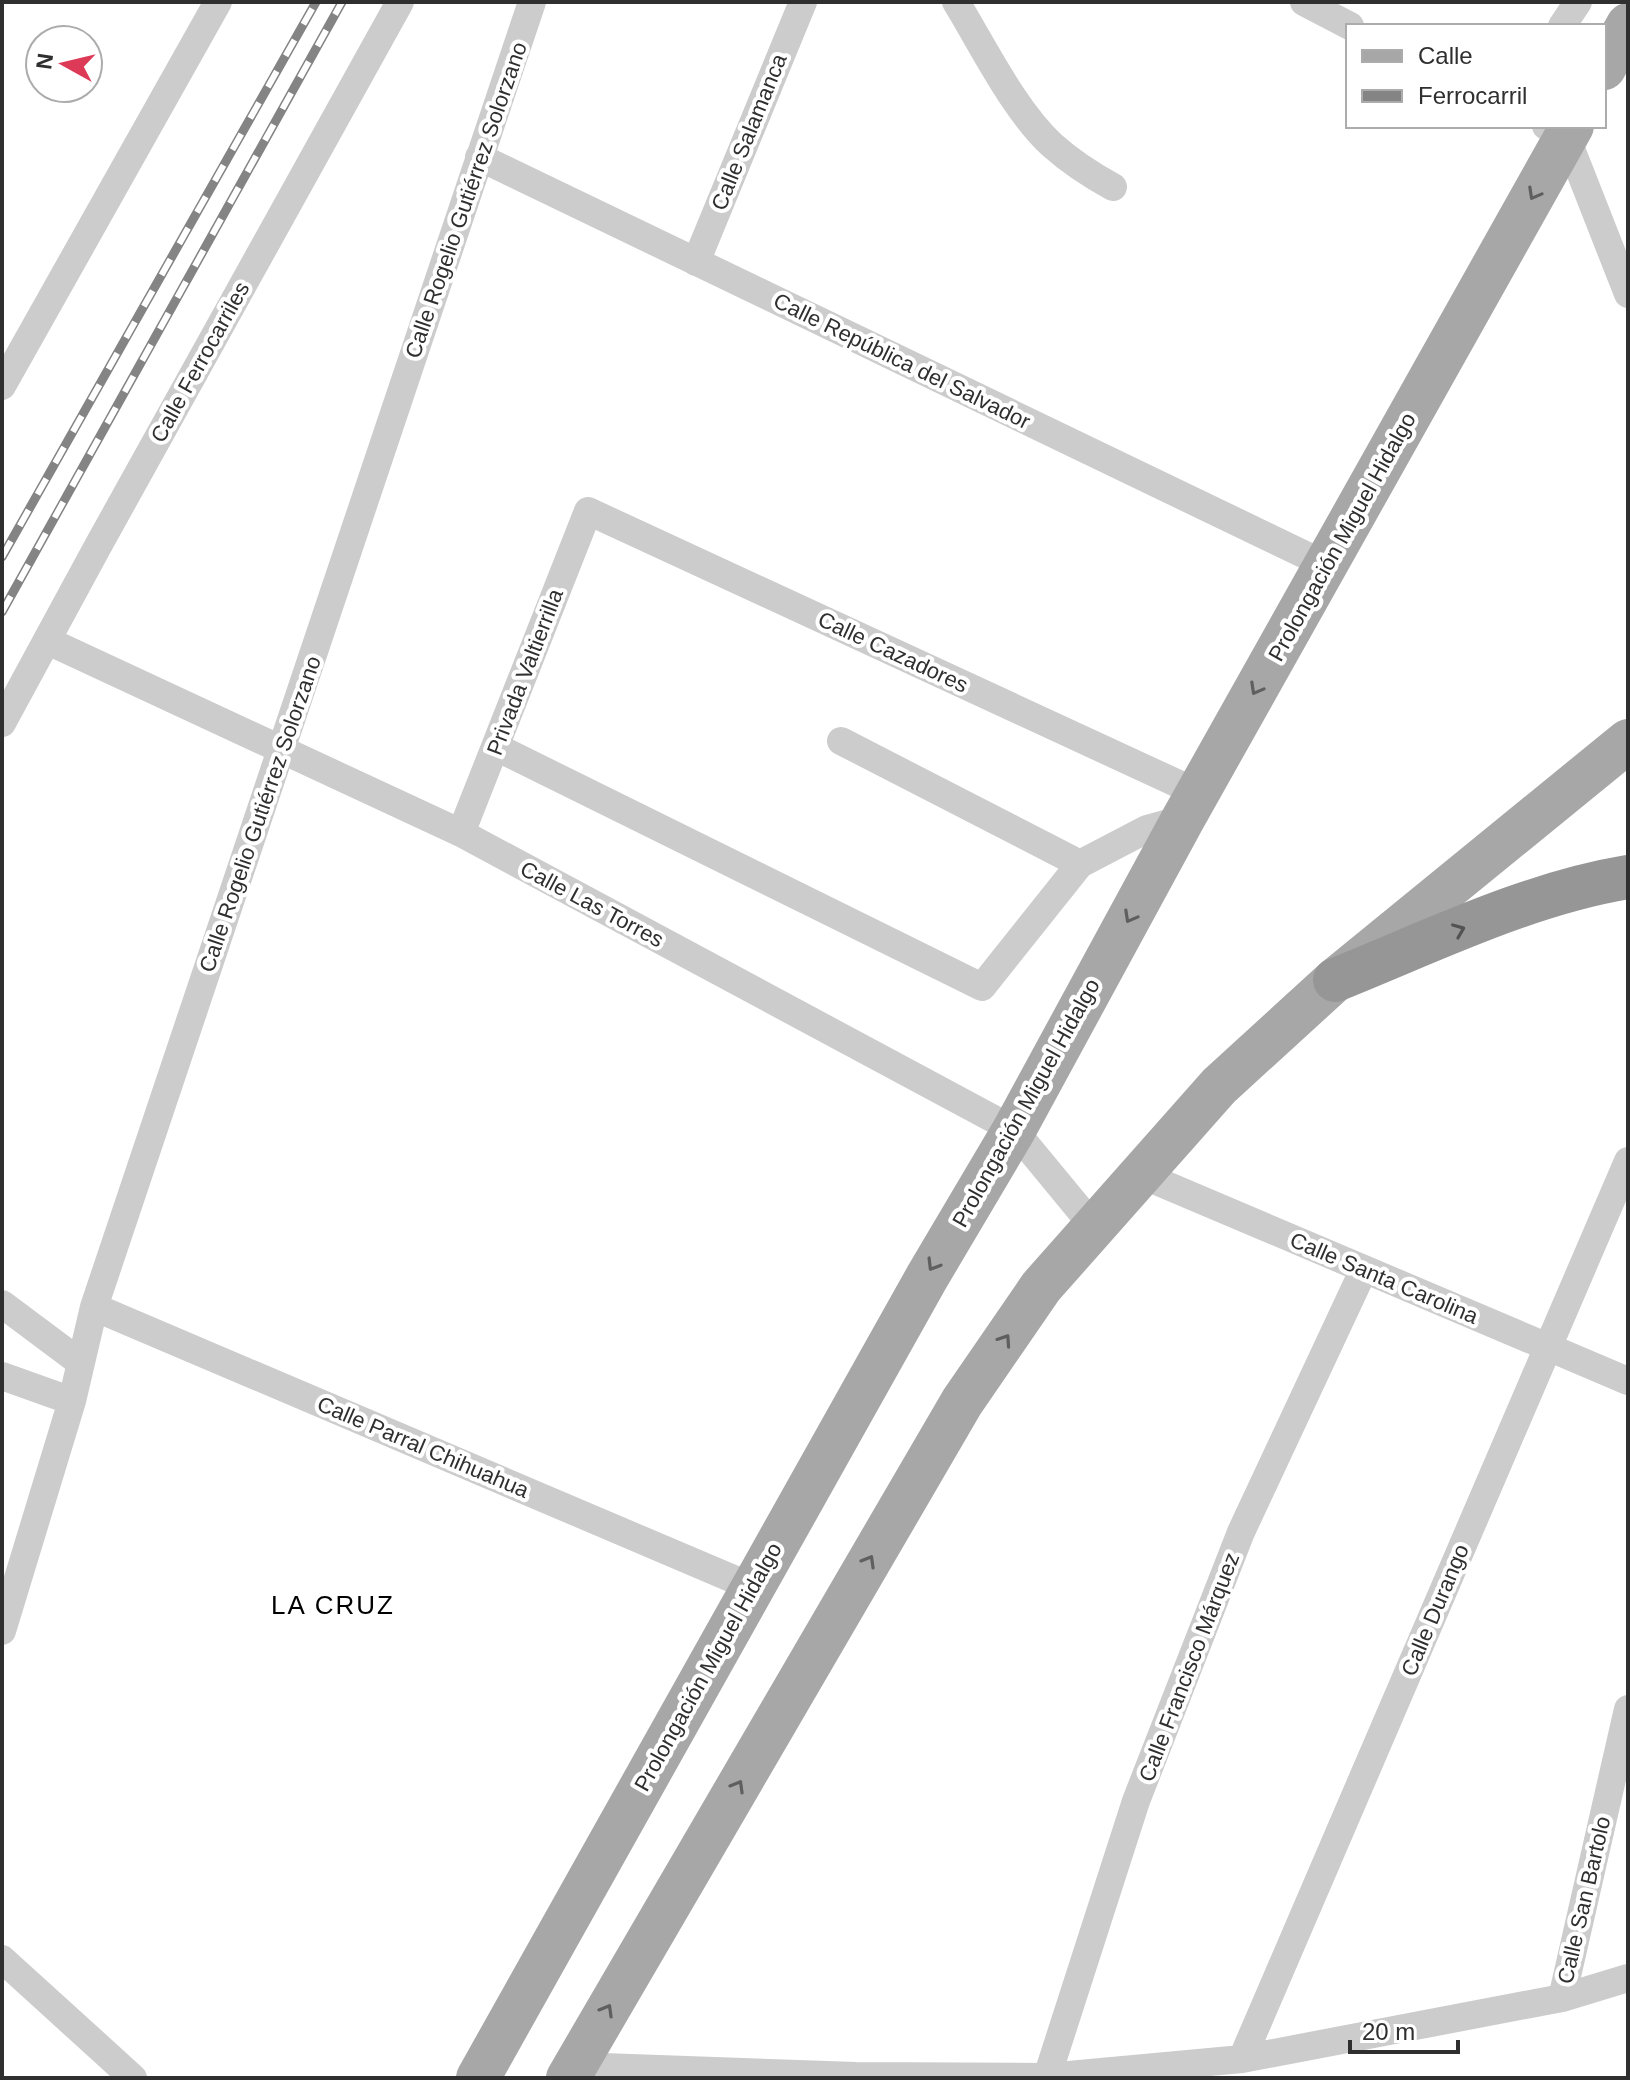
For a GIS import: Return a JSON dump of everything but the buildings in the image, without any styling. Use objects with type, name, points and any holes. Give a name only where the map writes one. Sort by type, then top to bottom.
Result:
[{"type":"highway","points":[[1335,980],[1584,884],[1628,877]]},
{"type":"main road","points":[[1606,64],[1628,25]]},
{"type":"main road","name":"Prolongación Miguel Hidalgo","points":[[478,2078],[927,1277],[1014,1130],[1326,565],[1561,129]]},
{"type":"main road","points":[[572,2072],[962,1402],[1041,1287],[1219,1086],[1335,980],[1628,741]]},
{"type":"street","points":[[2,386],[218,2]]},
{"type":"street","name":"Calle Ferrocarriles","points":[[2,723],[400,2]]},
{"type":"street","name":"Calle Rogelio Gutiérrez Solorzano","points":[[2,1631],[72,1401],[94,1307],[532,2]]},
{"type":"street","name":"Calle Salamanca","points":[[696,262],[803,2]]},
{"type":"street","points":[[956,2],[1026,115],[1060,152],[1113,187]]},
{"type":"street","points":[[1304,2],[1346,24]]},
{"type":"street","points":[[1563,24],[1578,2]]},
{"type":"street","points":[[1561,129],[1628,294]]},
{"type":"street","name":"Calle República del Salvador","points":[[479,157],[1326,565]]},
{"type":"street","name":"Privada Valtierrilla","points":[[461,833],[588,511]]},
{"type":"street","name":"Calle Cazadores","points":[[588,511],[1191,806]]},
{"type":"street","name":"Calle Las Torres","points":[[48,641],[461,833],[1014,1130],[1094,1227]]},
{"type":"street","points":[[841,741],[1080,864]]},
{"type":"street","points":[[496,747],[982,987],[1080,864],[1191,806]]},
{"type":"street","name":"Calle Durango","points":[[1242,2059],[1628,1161]]},
{"type":"street","name":"Calle Santa Carolina","points":[[1140,1174],[1628,1381]]},
{"type":"street","name":"Calle Francisco Márquez","points":[[1047,2077],[1136,1801],[1241,1532],[1364,1269]]},
{"type":"street","points":[[2,1304],[81,1363]]},
{"type":"street","name":"Calle Parral Chihuahua","points":[[94,1307],[752,1587]]},
{"type":"street","points":[[2,1376],[72,1401]]},
{"type":"street","name":"Calle San Bartolo","points":[[1562,1998],[1628,1709]]},
{"type":"street","points":[[2,1959],[133,2078]]},
{"type":"street","points":[[572,2072],[1047,2077],[1242,2059],[1562,1998],[1628,1978]]},
{"type":"railway","points":[[2,557],[316,2]]},
{"type":"railway","points":[[2,612],[342,2]]},
{"type":"district","name":"LA CRUZ","points":[[333,1605]]}]
